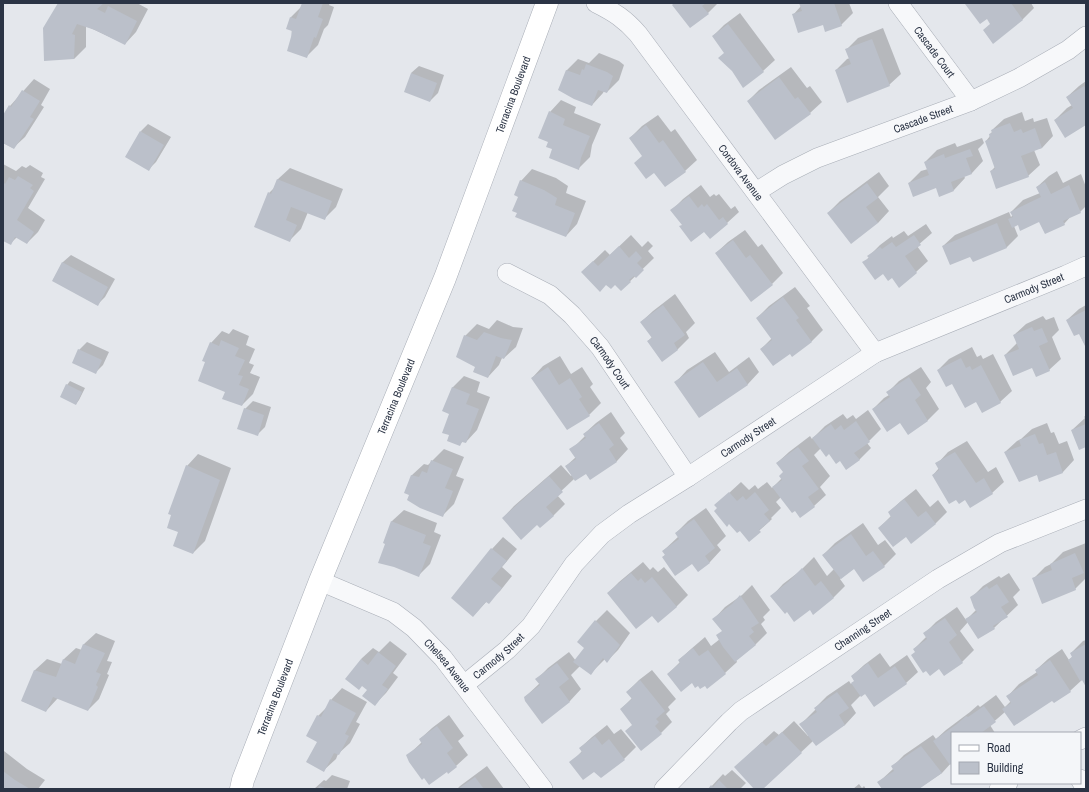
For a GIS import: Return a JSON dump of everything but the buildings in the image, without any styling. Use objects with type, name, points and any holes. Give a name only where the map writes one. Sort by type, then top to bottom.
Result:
[{"type":"main road","name":"Terracina Boulevard","points":[[241,789],[243,780],[320,581],[445,278],[547,3]]},
{"type":"street","name":"Cordova Avenue","points":[[596,3],[616,13],[638,34],[875,353]]},
{"type":"street","name":"Cascade Court","points":[[898,3],[971,101]]},
{"type":"street","name":"Cascade Street","points":[[756,192],[783,175],[817,158],[971,101],[1019,78],[1068,50],[1086,36]]},
{"type":"street","name":"Carmody Street","points":[[464,685],[507,650],[531,626],[574,564],[602,534],[629,514],[688,477],[875,353],[1086,266]]},
{"type":"street","name":"Carmody Court","points":[[507,273],[550,295],[572,315],[600,347],[688,477]]},
{"type":"street","name":"Channing Street","points":[[664,789],[741,711],[938,579],[1000,543],[1086,509]]},
{"type":"street","name":"Chelsea Avenue","points":[[320,581],[393,612],[414,628],[443,658],[543,789]]}]
